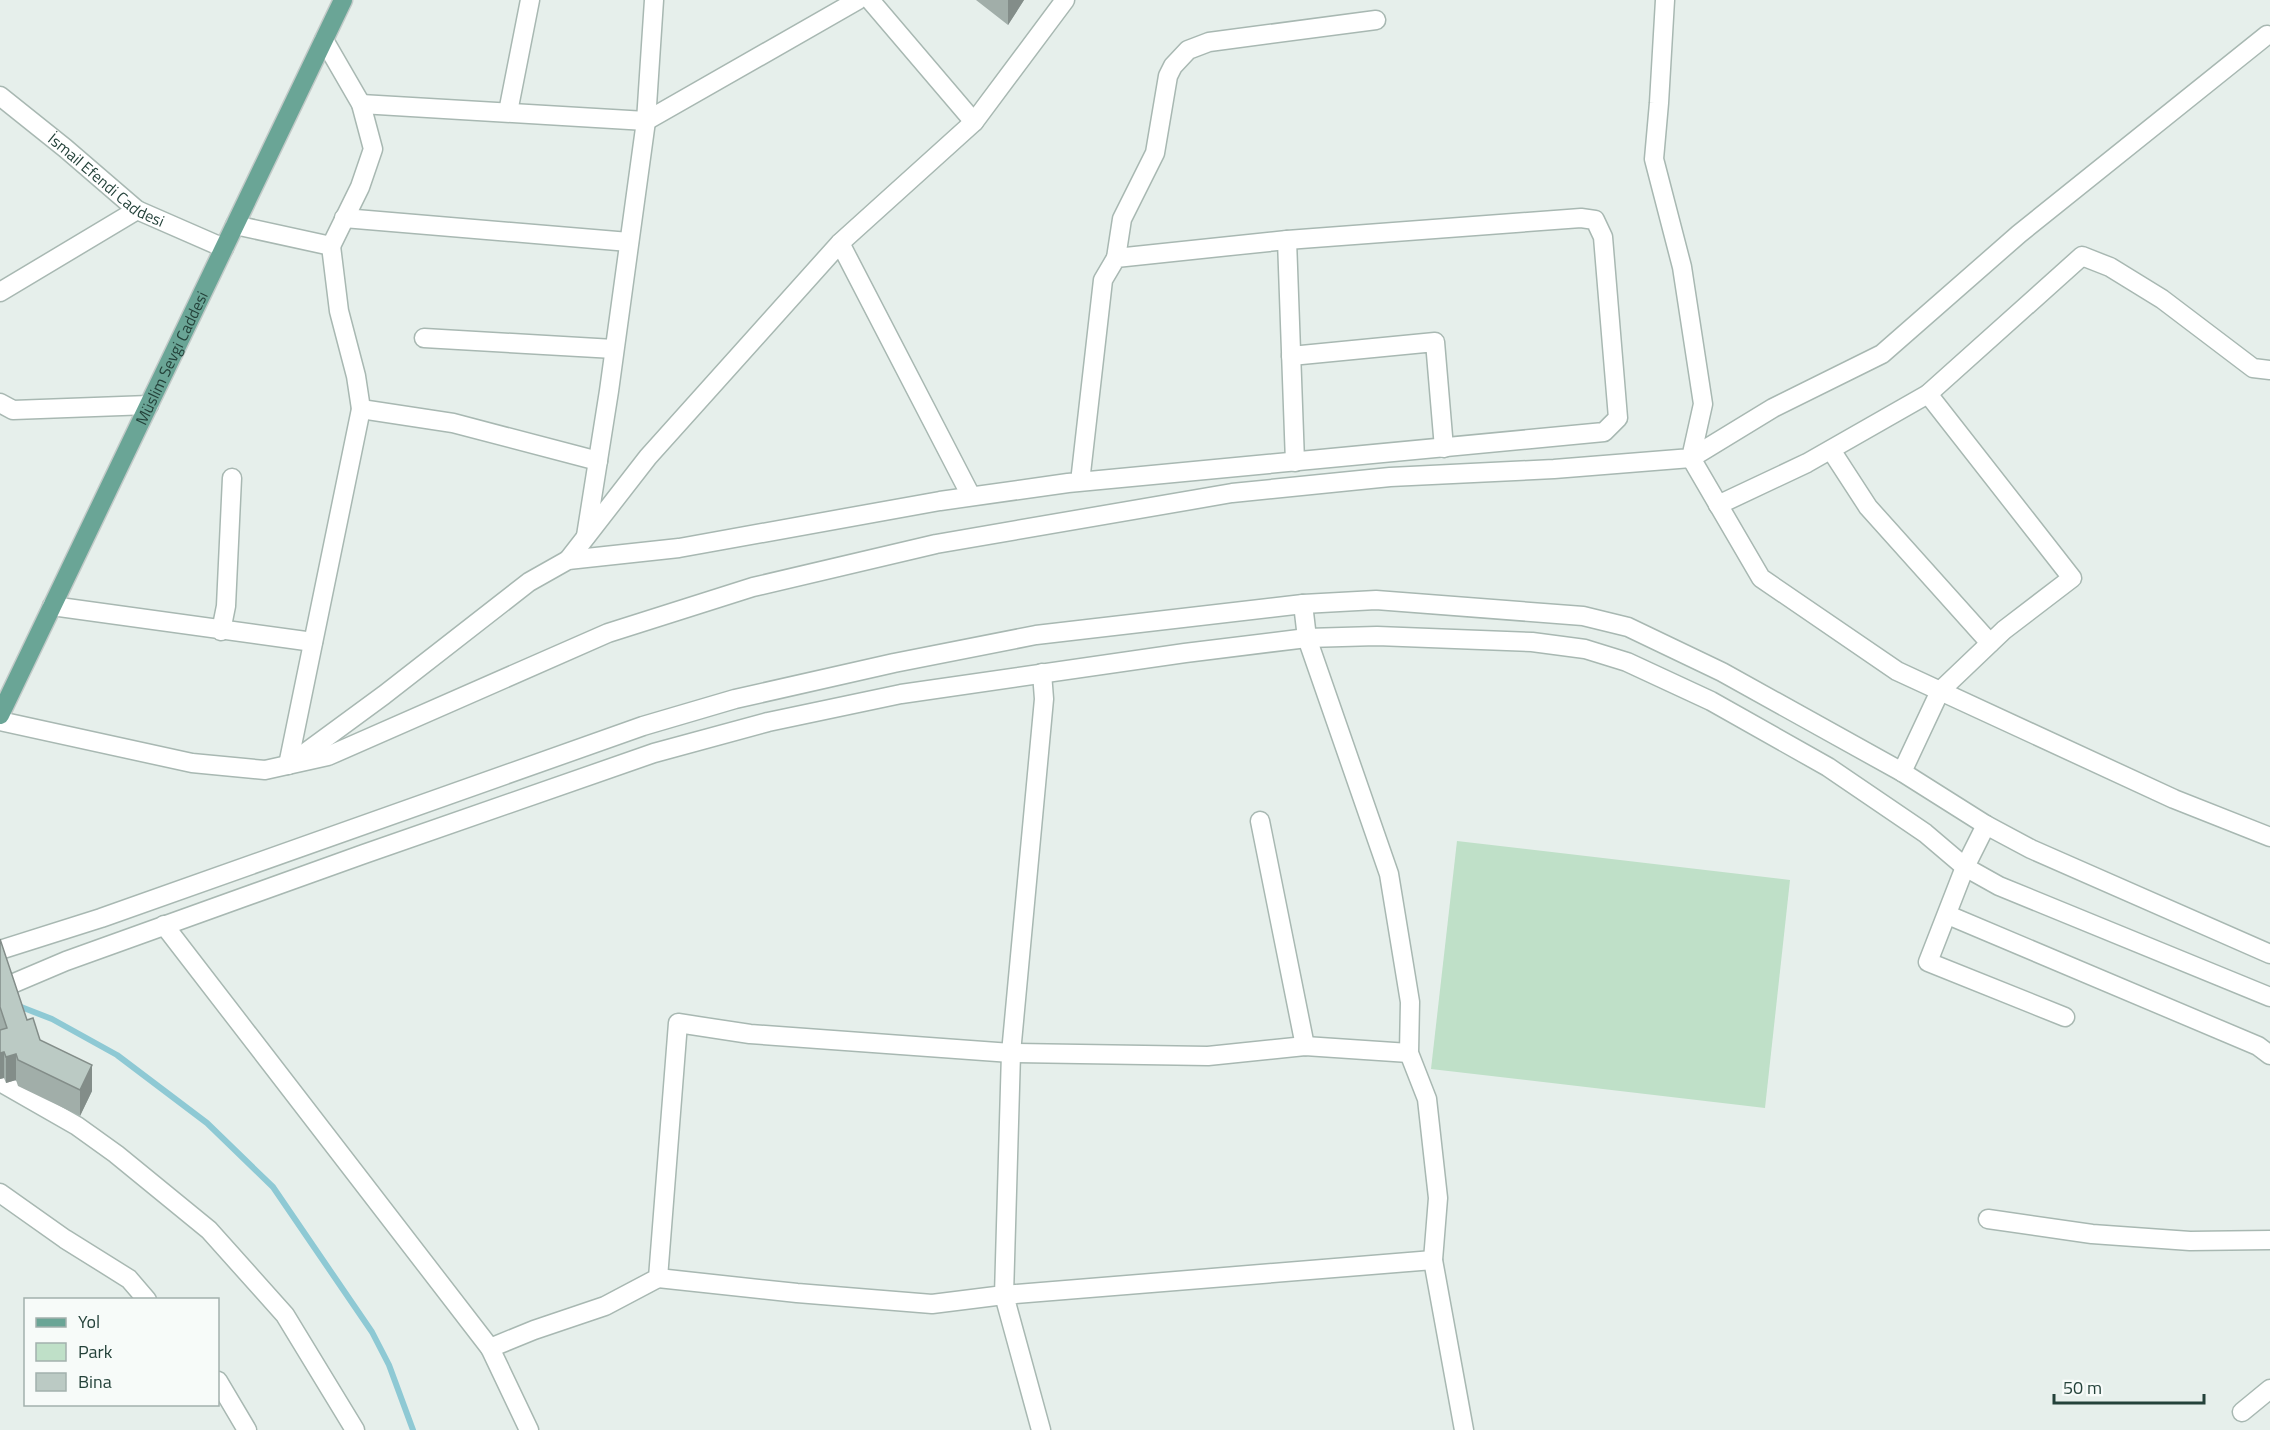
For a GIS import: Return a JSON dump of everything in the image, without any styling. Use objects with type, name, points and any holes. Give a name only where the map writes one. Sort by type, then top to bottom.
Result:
[{"type":"main road","name":"Müslim Sevgi Caddesi","points":[[0,715],[343,0]]},
{"type":"street","points":[[508,112],[531,0]]},
{"type":"street","points":[[586,538],[646,121],[654,0]]},
{"type":"street","points":[[361,104],[646,121],[858,0]]},
{"type":"street","points":[[870,0],[974,122]]},
{"type":"street","points":[[289,765],[384,695],[529,582],[568,560],[648,457],[840,243],[974,122],[1065,0]]},
{"type":"street","points":[[1665,0],[1654,159],[1682,267],[1703,404],[1691,458],[1761,578],[1897,671],[2174,799],[2270,837]]},
{"type":"street","points":[[1080,482],[1103,280],[1116,258],[1122,219],[1155,153],[1165,86],[1173,66],[1180,57],[1198,45],[1209,42],[1376,20]]},
{"type":"street","points":[[0,721],[192,763],[265,770],[328,756],[608,633],[753,587],[936,544],[1232,493],[1390,477],[1554,469],[1691,458],[1773,408],[1882,354],[2019,234],[2267,35]]},
{"type":"street","points":[[289,765],[361,410],[356,376],[339,311],[331,246],[360,187],[373,149],[361,104],[324,40]]},
{"type":"street","name":"İsmail Efendi Caddesi","points":[[0,96],[65,148],[136,210],[224,248]]},
{"type":"street","points":[[0,292],[136,210]]},
{"type":"street","points":[[344,218],[629,242]]},
{"type":"street","points":[[568,560],[679,548],[970,496],[1080,482],[1604,432],[1618,418],[1603,237],[1595,220],[1581,218],[1287,240],[1116,258]]},
{"type":"street","points":[[235,225],[331,246]]},
{"type":"street","points":[[1287,240],[1294,462]]},
{"type":"street","points":[[840,243],[970,496]]},
{"type":"street","points":[[1718,504],[1831,450],[1928,394],[2082,256],[2110,267],[2162,299],[2253,368],[2270,370]]},
{"type":"street","points":[[424,338],[614,349]]},
{"type":"street","points":[[1291,356],[1435,342],[1444,448]]},
{"type":"street","points":[[1902,772],[1940,691],[2004,630],[2072,578],[1928,394]]},
{"type":"street","points":[[0,403],[13,410],[149,405]]},
{"type":"street","points":[[361,410],[453,423],[598,462]]},
{"type":"street","points":[[1831,450],[1868,507],[1990,643]]},
{"type":"street","points":[[221,631],[226,606],[232,478]]},
{"type":"street","points":[[0,950],[112,914],[643,726],[735,699],[894,663],[1036,635],[1303,604],[1376,600],[1583,616],[1628,627],[1722,672],[1902,772],[1986,825],[2031,849],[2270,954]]},
{"type":"street","points":[[1303,604],[1307,639],[1389,874],[1410,1002],[1409,1053],[1427,1099],[1438,1198],[1433,1260],[1464,1430]]},
{"type":"street","points":[[52,606],[313,642]]},
{"type":"street","points":[[0,989],[66,960],[654,753],[779,719],[901,694],[1042,673],[1307,639],[1377,636],[1532,642],[1586,649],[1627,662],[1711,701],[1828,767],[1925,833],[1965,867],[1999,886],[2270,997]]},
{"type":"street","points":[[1041,1430],[1004,1294],[1011,1053],[1044,699],[1042,673]]},
{"type":"street","points":[[1260,821],[1305,1046]]},
{"type":"street","points":[[1986,825],[1965,867],[1928,962],[2065,1017]]},
{"type":"street","points":[[1948,915],[2258,1046],[2270,1055]]},
{"type":"street","points":[[164,925],[490,1348],[529,1430]]},
{"type":"street","points":[[658,1278],[678,1023],[750,1034],[1011,1053],[1208,1056],[1305,1046],[1409,1053]]},
{"type":"street","points":[[0,1082],[76,1126],[116,1154],[208,1230],[285,1316],[355,1430]]},
{"type":"street","points":[[0,1193],[65,1239],[129,1279],[146,1298]]},
{"type":"street","points":[[1989,1219],[2091,1234],[2190,1241],[2270,1240]]},
{"type":"street","points":[[490,1348],[534,1330],[605,1306],[658,1278],[797,1293],[932,1304],[1004,1294],[1433,1260]]},
{"type":"street","points":[[219,1383],[248,1430]]},
{"type":"street","points":[[2242,1412],[2270,1389]]},
{"type":"green space","points":[[1457,841],[1790,880],[1765,1108],[1431,1069]]},
{"type":"building","points":[[0,939],[27,1020],[33,1018],[40,1040],[92,1065],[80,1090],[18,1060],[16,1054],[6,1057],[4,1052],[0,1053],[0,1030],[7,1028],[0,1007]]},
{"type":"waterway","points":[[16,1005],[52,1019],[117,1055],[207,1123],[273,1187],[372,1332],[389,1365],[413,1430]]}]
